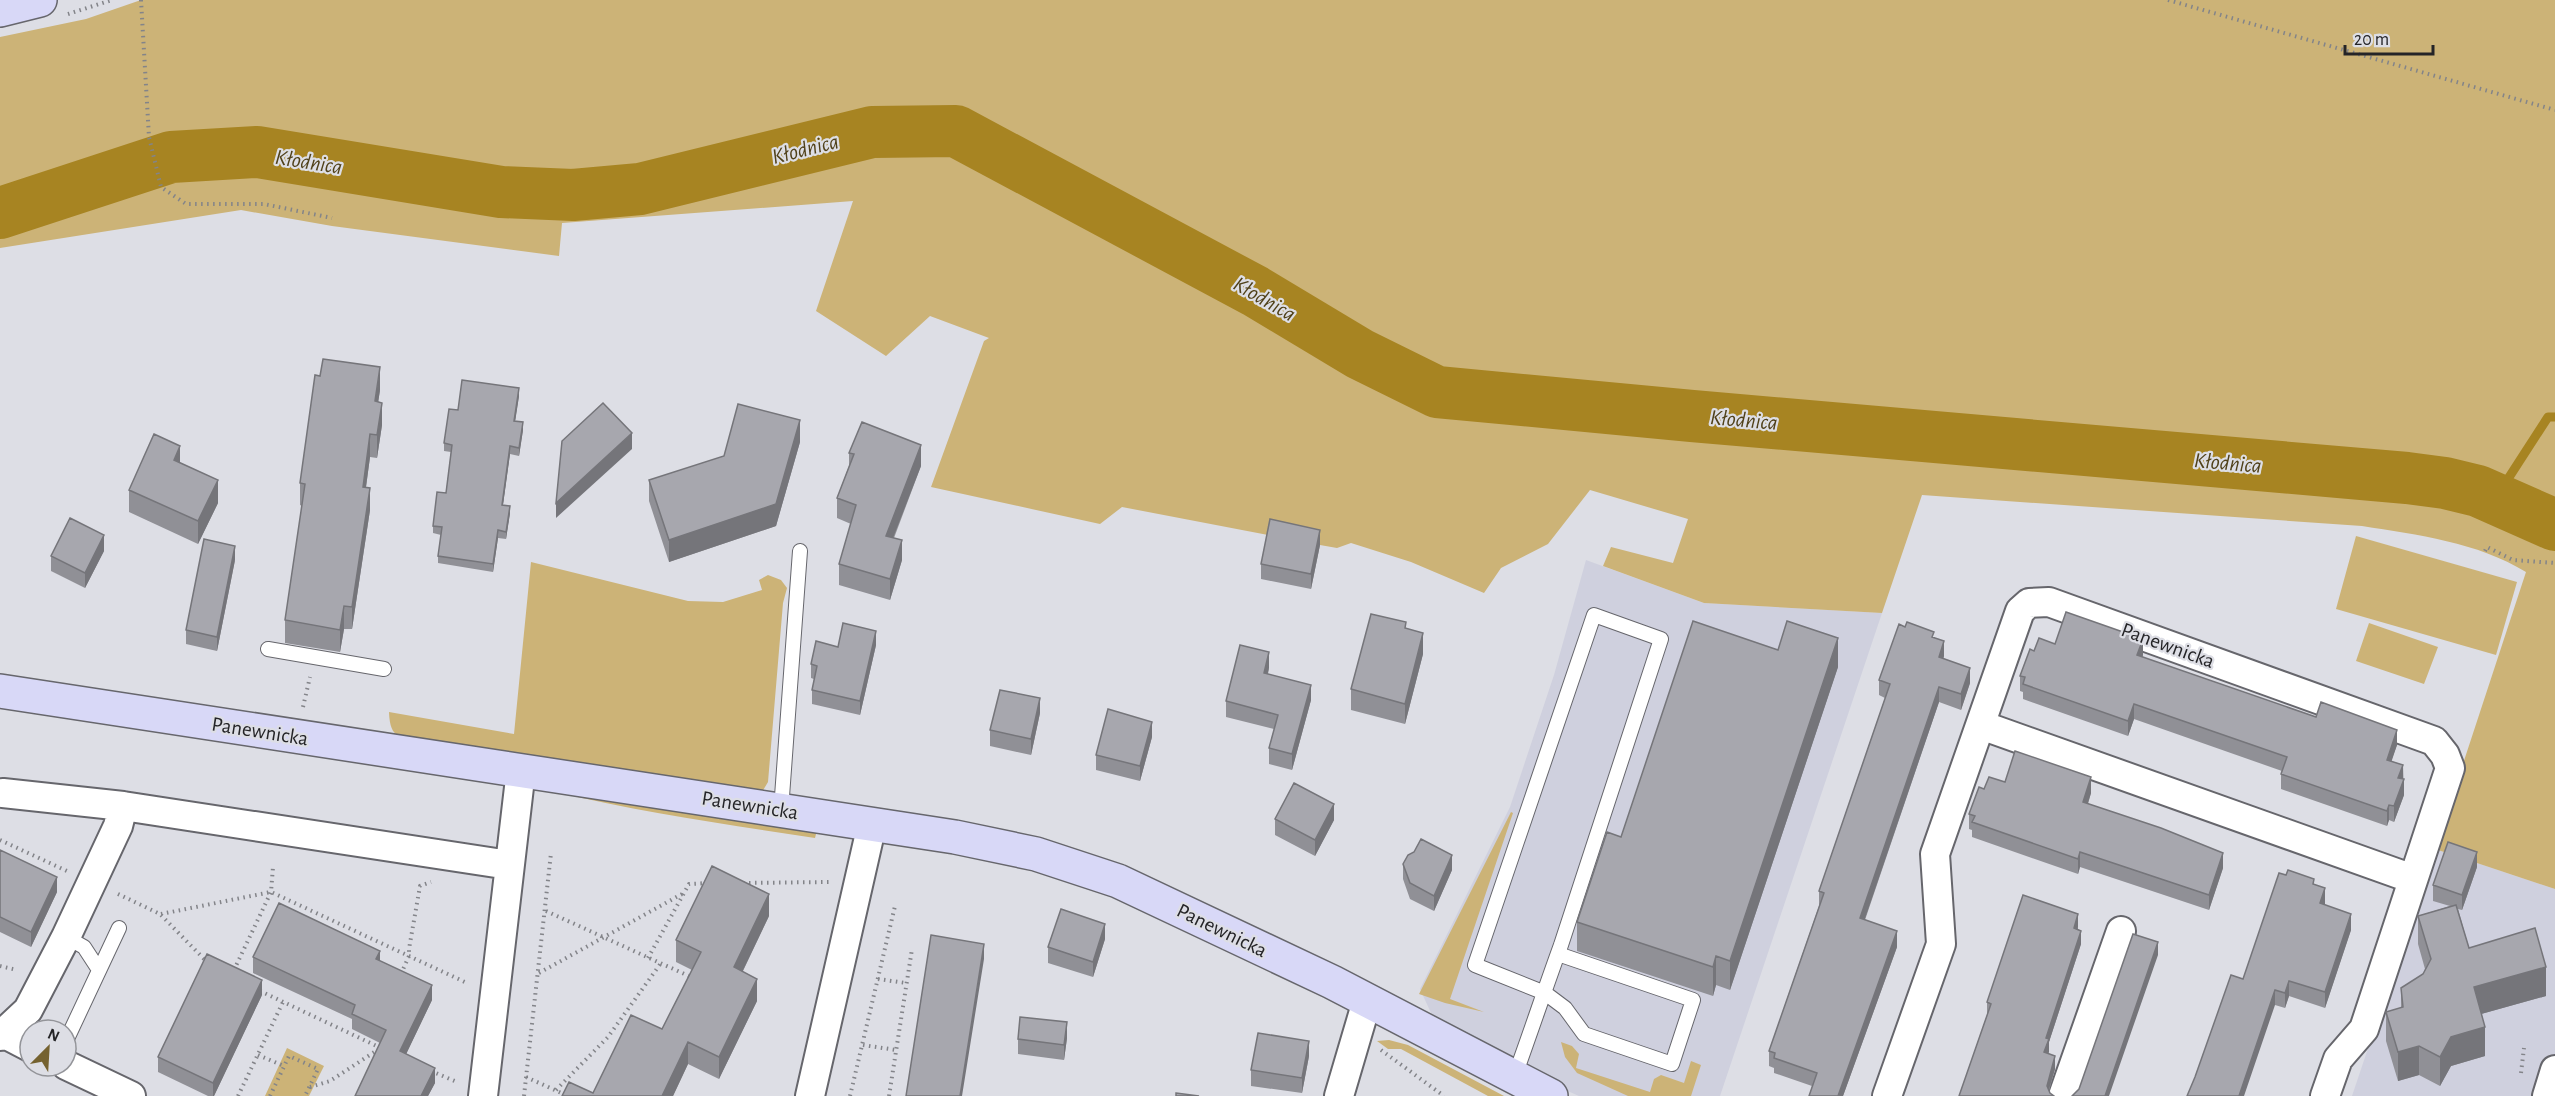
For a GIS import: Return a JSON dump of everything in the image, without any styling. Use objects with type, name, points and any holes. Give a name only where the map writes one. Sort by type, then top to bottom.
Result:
[{"type":"street","points":[[0,10],[40,0]]},
{"type":"street","name":"Panewnicka","points":[[1887,1096],[1941,944],[1935,854],[2020,611],[2029,603],[2049,602],[2434,741],[2445,755],[2450,768],[2364,1029],[2338,1059],[2325,1096]]},
{"type":"street","name":"Panewnicka","points":[[0,691],[992,843],[1064,862],[1118,880],[1367,1001],[1551,1096]]},
{"type":"street","points":[[1981,725],[2413,879]]},
{"type":"street","points":[[472,1089],[521,770]]},
{"type":"street","points":[[3,793],[123,807],[508,865]]},
{"type":"street","points":[[18,1041],[2,1034],[28,1010],[92,883],[118,826],[123,807]]},
{"type":"street","points":[[810,1096],[872,824]]},
{"type":"street","points":[[2063,1096],[2121,931]]},
{"type":"street","points":[[1339,1096],[1367,1001]]},
{"type":"street","points":[[2547,1096],[2555,1070]]},
{"type":"street","points":[[78,1071],[131,1096]]},
{"type":"lane","points":[[781,810],[800,551]]},
{"type":"lane","points":[[1514,1078],[1545,993],[1661,639],[1594,615],[1475,965],[1545,993],[1565,1008],[1584,1034],[1672,1064],[1693,1000],[1558,954]]},
{"type":"lane","points":[[268,650],[384,669]]},
{"type":"lane","points":[[77,1018],[119,928]]},
{"type":"lane","points":[[66,937],[84,947],[99,970]]},
{"type":"path","points":[[141,0],[149,137],[161,187],[186,204],[264,204],[332,218]]},
{"type":"path","points":[[2168,0],[2555,110]]},
{"type":"path","points":[[2485,550],[2487,547],[2513,560],[2543,564],[2550,561],[2555,562]]},
{"type":"path","points":[[301,716],[314,657]]},
{"type":"path","points":[[0,840],[160,914],[212,967]]},
{"type":"path","points":[[524,1096],[551,853]]},
{"type":"path","points":[[231,977],[271,892],[273,867]]},
{"type":"path","points":[[398,981],[409,956],[420,886],[427,885],[436,878]]},
{"type":"path","points":[[740,883],[833,882]]},
{"type":"path","points":[[648,958],[689,884],[717,883]]},
{"type":"path","points":[[160,914],[271,892],[468,983]]},
{"type":"path","points":[[538,974],[682,894]]},
{"type":"path","points":[[850,1096],[895,906]]},
{"type":"path","points":[[546,911],[691,977]]},
{"type":"path","points":[[318,924],[322,916]]},
{"type":"path","points":[[360,943],[364,935]]},
{"type":"path","points":[[889,1096],[912,949]]},
{"type":"path","points":[[556,1090],[608,1037],[661,963]]},
{"type":"path","points":[[0,966],[20,971]]},
{"type":"path","points":[[878,979],[906,984]]},
{"type":"path","points":[[252,987],[391,1052]]},
{"type":"path","points":[[238,1096],[283,1002]]},
{"type":"path","points":[[863,1046],[896,1050]]},
{"type":"path","points":[[309,1087],[330,1081],[381,1048]]},
{"type":"path","points":[[258,1055],[284,1066]]},
{"type":"path","points":[[270,1096],[288,1056],[318,1069],[305,1096]]},
{"type":"path","points":[[1390,1057],[1444,1096]]},
{"type":"path","points":[[421,1066],[472,1089]]},
{"type":"path","points":[[526,1077],[568,1096]]},
{"type":"shaded area","points":[[141,0],[2555,0],[2555,519],[2486,486],[2453,475],[1441,383],[1376,354],[1237,268],[1030,148],[962,113],[879,113],[663,177],[582,183],[491,178],[267,142],[192,143],[145,155],[0,204],[0,37],[86,19]]},
{"type":"shaded area","points":[[875,144],[964,151],[1052,202],[1086,212],[1353,357],[1437,397],[2428,487],[2463,492],[2555,532],[2555,889],[2435,849],[2526,572],[2488,553],[2447,541],[2362,526],[1922,495],[1882,613],[1704,603],[1603,566],[1611,547],[1673,563],[1688,519],[1590,490],[1548,544],[1501,568],[1484,593],[1411,562],[1351,543],[1337,548],[1122,507],[1100,524],[931,487],[984,341],[989,338],[930,316],[886,356],[816,311],[853,201],[562,223],[559,256],[332,226],[241,210],[0,248],[0,225],[178,169],[281,168],[568,207],[674,195]]},
{"type":"shaded area","points":[[2356,536],[2517,582],[2496,655],[2336,609]]},
{"type":"shaded area","points":[[1586,560],[1704,603],[1882,613],[1720,1096],[1579,1096],[1437,1026],[1420,989],[1510,807],[1554,675]]},
{"type":"shaded area","points":[[531,562],[688,601],[723,602],[762,590],[759,580],[768,575],[781,580],[787,588],[783,603],[768,782],[762,792],[426,744],[398,736],[392,728],[389,712],[514,734]]},
{"type":"shaded area","points":[[2369,623],[2438,647],[2424,684],[2356,661]]},
{"type":"shaded area","points":[[555,792],[817,830],[815,838],[652,812]]},
{"type":"shaded area","points":[[1511,812],[1513,813],[1450,999],[1484,1012],[1419,994]]},
{"type":"shaded area","points":[[2435,849],[2555,889],[2555,1096],[2352,1096]]},
{"type":"shaded area","points":[[1389,1040],[1408,1045],[1504,1096],[1488,1096],[1401,1049],[1388,1049],[1377,1041]]},
{"type":"shaded area","points":[[1561,1042],[1572,1046],[1579,1054],[1576,1068],[1650,1092],[1654,1079],[1661,1075],[1684,1083],[1691,1061],[1701,1065],[1691,1096],[1628,1096],[1577,1073],[1565,1057]]},
{"type":"shaded area","points":[[287,1048],[324,1066],[309,1096],[265,1096]]},
{"type":"building","points":[[323,359],[380,367],[375,401],[382,403],[377,435],[370,434],[363,487],[370,488],[352,607],[344,606],[340,630],[285,620],[305,484],[300,483],[315,375],[320,376]]},
{"type":"building","points":[[462,380],[519,388],[514,421],[523,422],[519,448],[510,446],[502,505],[510,506],[506,532],[498,530],[493,564],[438,556],[442,527],[433,526],[437,492],[446,493],[452,445],[444,443],[449,409],[458,410]]},
{"type":"building","points":[[603,403],[632,433],[556,503],[562,441]]},
{"type":"building","points":[[738,404],[800,420],[776,504],[669,540],[649,480],[724,456]]},
{"type":"building","points":[[862,422],[921,445],[886,536],[902,540],[890,579],[839,564],[856,505],[837,498],[854,454],[849,453]]},
{"type":"building","points":[[154,434],[180,446],[174,460],[218,480],[198,521],[129,490]]},
{"type":"building","points":[[70,518],[104,535],[85,573],[51,556]]},
{"type":"building","points":[[1270,519],[1320,530],[1311,574],[1261,564]]},
{"type":"building","points":[[204,539],[235,546],[217,637],[186,630]]},
{"type":"building","points":[[2066,612],[2143,639],[2137,655],[2316,717],[2321,702],[2397,730],[2387,760],[2403,765],[2398,778],[2404,779],[2394,806],[2389,805],[2387,811],[2281,774],[2287,757],[2134,704],[2128,721],[2023,684],[2025,677],[2020,676],[2030,649],[2034,651],[2039,638],[2055,644]]},
{"type":"building","points":[[1371,614],[1406,622],[1405,628],[1423,633],[1405,704],[1351,689]]},
{"type":"building","points":[[1693,621],[1778,650],[1787,621],[1838,638],[1730,961],[1716,956],[1713,967],[1577,922],[1607,832],[1621,837]]},
{"type":"building","points":[[1907,622],[1934,632],[1932,637],[1944,641],[1939,657],[1970,668],[1961,694],[1939,687],[1860,918],[1897,931],[1838,1096],[1809,1096],[1817,1073],[1774,1058],[1775,1053],[1769,1051],[1824,893],[1819,891],[1890,684],[1879,680],[1899,624],[1905,627]]},
{"type":"building","points":[[843,623],[876,631],[860,701],[812,690],[817,666],[811,664],[816,641],[838,647]]},
{"type":"building","points":[[1240,645],[1269,652],[1264,673],[1311,685],[1292,754],[1269,748],[1278,715],[1226,701]]},
{"type":"building","points":[[1000,690],[1040,698],[1031,739],[990,730]]},
{"type":"building","points":[[1108,709],[1152,722],[1140,766],[1096,755]]},
{"type":"building","points":[[2015,751],[2091,777],[2083,802],[2161,828],[2223,853],[2209,895],[2080,852],[2078,859],[1972,822],[1975,816],[1969,814],[1979,787],[1984,789],[1989,777],[2005,782]]},
{"type":"building","points":[[1294,783],[1334,804],[1315,840],[1275,819]]},
{"type":"building","points":[[1421,839],[1452,855],[1434,896],[1410,883],[1403,864],[1408,855],[1414,852]]},
{"type":"building","points":[[2448,842],[2477,852],[2462,895],[2433,885]]},
{"type":"building","points":[[0,850],[57,877],[31,932],[0,917]]},
{"type":"building","points":[[712,866],[769,894],[734,967],[757,979],[719,1057],[688,1042],[662,1096],[562,1096],[569,1082],[593,1093],[631,1015],[662,1029],[701,952],[676,940]]},
{"type":"building","points":[[2288,870],[2314,879],[2313,884],[2325,888],[2320,903],[2351,914],[2325,992],[2289,981],[2285,993],[2275,990],[2239,1096],[2187,1096],[2231,975],[2243,979],[2279,873],[2286,875]]},
{"type":"building","points":[[2023,895],[2078,914],[2074,928],[2081,931],[2046,1038],[2049,1039],[2044,1052],[2055,1056],[2047,1086],[2054,1096],[1959,1096],[1991,1004],[1987,1002]]},
{"type":"building","points":[[279,903],[380,951],[376,959],[432,985],[400,1051],[435,1068],[421,1096],[355,1096],[386,1030],[352,1014],[355,1005],[253,957]]},
{"type":"building","points":[[2456,905],[2469,948],[2535,928],[2546,967],[2474,987],[2485,1027],[2451,1037],[2440,1057],[2419,1046],[2398,1052],[2386,1012],[2403,1007],[2401,988],[2423,974],[2431,959],[2418,916]]},
{"type":"building","points":[[1061,909],[1105,924],[1093,962],[1048,947]]},
{"type":"building","points":[[2133,934],[2158,942],[2105,1096],[2072,1096],[2079,1089]]},
{"type":"building","points":[[931,935],[984,944],[960,1096],[906,1096]]},
{"type":"building","points":[[207,954],[262,980],[213,1083],[158,1057]]},
{"type":"building","points":[[1020,1017],[1067,1022],[1064,1045],[1018,1039]]},
{"type":"building","points":[[1258,1033],[1309,1041],[1302,1078],[1251,1070]]},
{"type":"building","points":[[1176,1093],[1199,1096],[1176,1096]]},
{"type":"waterway","name":"Kłodnica","points":[[0,213],[171,157],[257,152],[501,192],[573,195],[640,189],[872,132],[956,131],[1255,291],[1360,354],[1437,392],[2407,478],[2445,483],[2478,491],[2555,525]]},
{"type":"waterway","points":[[388,174],[393,195]]},
{"type":"waterway","points":[[2495,499],[2548,417],[2555,417]]}]
